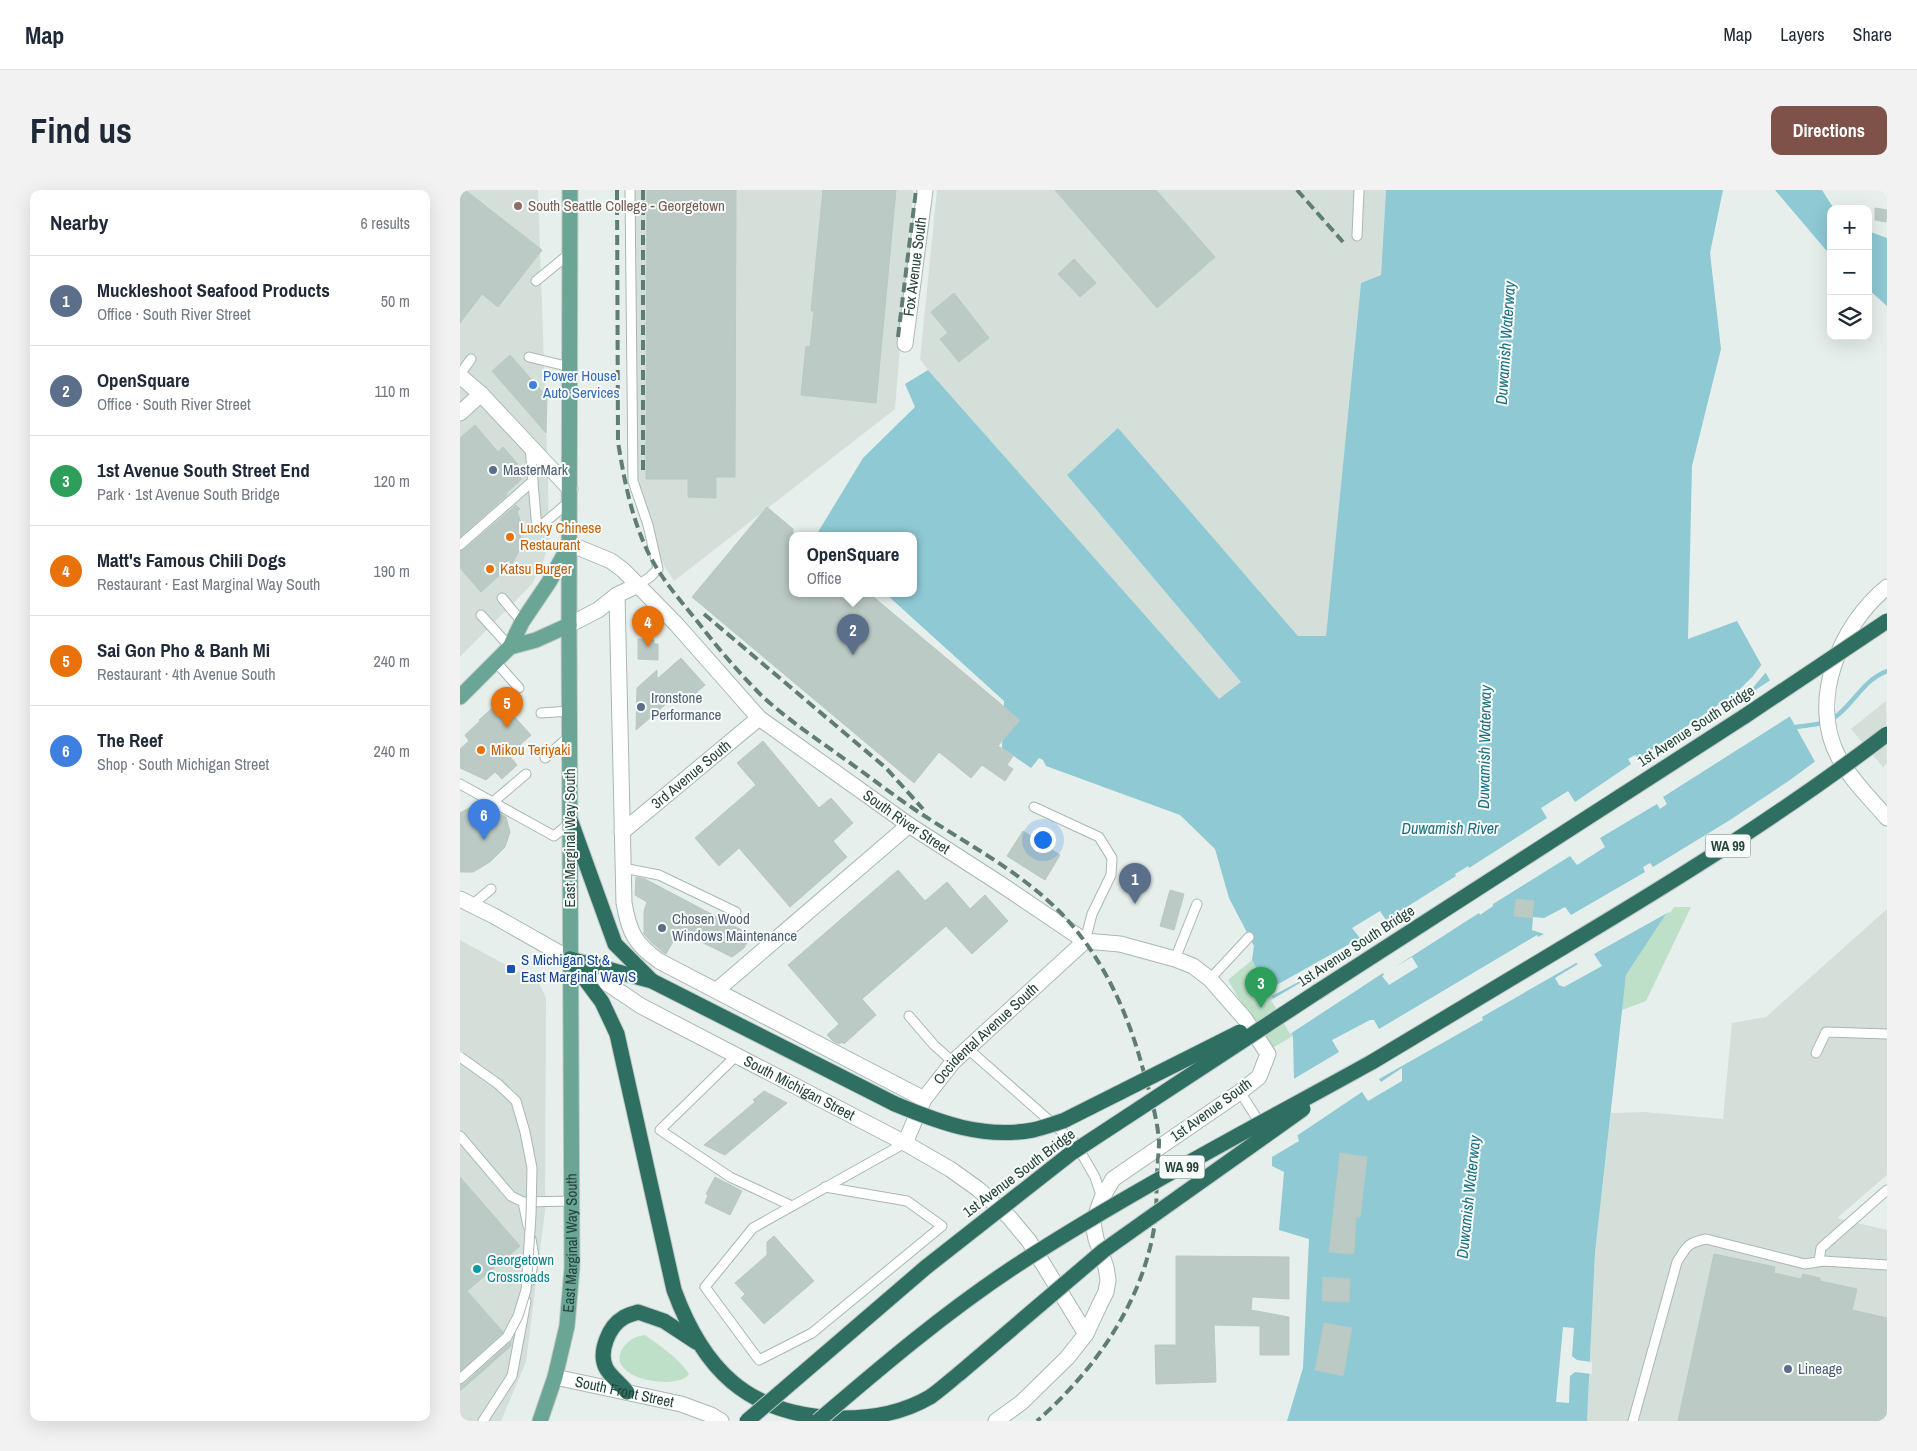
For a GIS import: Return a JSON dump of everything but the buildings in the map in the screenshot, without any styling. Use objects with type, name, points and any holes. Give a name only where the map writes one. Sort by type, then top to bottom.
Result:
[{"type":"highway","name":"1st Avenue South Bridge","points":[[747,1421],[925,1268],[1070,1154],[1317,992],[1784,691],[1887,621]]},
{"type":"highway","name":"WA 99","points":[[818,1421],[888,1361],[944,1317],[1018,1265],[1128,1197],[1372,1062],[1682,876],[1831,777],[1887,734]]},
{"type":"highway","points":[[571,822],[616,944],[652,981]]},
{"type":"highway","points":[[570,959],[652,981],[895,1104],[939,1122],[986,1132],[1033,1130],[1063,1121],[1317,992]]},
{"type":"highway","points":[[570,959],[602,1002],[617,1034],[668,1268],[685,1319],[698,1344],[718,1368],[739,1387],[761,1402],[789,1412],[815,1417],[851,1419],[875,1417],[908,1408],[931,1396],[1103,1251],[1372,1062]]},
{"type":"highway","points":[[628,1392],[606,1367],[603,1355],[607,1339],[614,1325],[623,1318],[638,1312],[664,1321],[698,1344]]},
{"type":"main road","name":"East Marginal Way South","points":[[540,1421],[555,1377],[567,1326],[572,1268],[569,625],[570,190]]},
{"type":"main road","points":[[460,697],[510,647],[522,622],[549,582],[570,544]]},
{"type":"main road","points":[[510,647],[536,640],[569,625]]},
{"type":"street","name":"Fox Avenue South","points":[[905,344],[925,190]]},
{"type":"street","points":[[460,375],[481,394],[530,446],[570,495]]},
{"type":"street","points":[[460,413],[481,394]]},
{"type":"street","name":"South River Street","points":[[570,544],[611,561],[638,585],[759,718],[909,825],[1085,941],[1120,944],[1175,959],[1193,966],[1210,979],[1245,1019],[1268,1054]]},
{"type":"street","points":[[569,625],[598,610],[617,595],[638,585]]},
{"type":"street","points":[[1887,587],[1863,610],[1853,624],[1836,658],[1831,675],[1827,708],[1832,743],[1839,758],[1887,818]]},
{"type":"street","points":[[617,595],[624,903],[628,923],[643,950],[659,961],[924,1098]]},
{"type":"street","name":"3rd Avenue South","points":[[622,832],[759,718]]},
{"type":"street","points":[[717,990],[909,825]]},
{"type":"street","name":"South Michigan Street","points":[[466,902],[570,959],[641,1006],[905,1142],[950,1169],[978,1189],[1009,1217],[1029,1242],[1086,1334]]},
{"type":"street","name":"Occidental Avenue South","points":[[905,1142],[924,1098],[954,1062],[1085,941]]},
{"type":"street","name":"1st Avenue South","points":[[996,1421],[1022,1402],[1045,1381],[1086,1334],[1106,1292],[1108,1280],[1093,1223],[1102,1198],[1114,1179],[1240,1092],[1258,1076],[1268,1054]]},
{"type":"street","name":"South Front Street","points":[[555,1377],[680,1404],[711,1415],[721,1421]]},
{"type":"lane","points":[[630,190],[633,481],[648,525],[658,569],[638,585]]},
{"type":"lane","points":[[1357,236],[1359,190]]},
{"type":"lane","points":[[536,281],[570,253]]},
{"type":"lane","points":[[529,357],[570,368]]},
{"type":"lane","points":[[460,375],[471,359]]},
{"type":"lane","points":[[530,446],[537,528],[570,495]]},
{"type":"lane","points":[[460,545],[533,481]]},
{"type":"lane","points":[[502,598],[522,622]]},
{"type":"lane","points":[[481,615],[510,647]]},
{"type":"lane","points":[[495,661],[519,688]]},
{"type":"lane","points":[[541,713],[570,711]]},
{"type":"lane","points":[[545,758],[570,736]]},
{"type":"lane","points":[[493,802],[526,774]]},
{"type":"lane","points":[[460,784],[554,836],[571,822]]},
{"type":"lane","points":[[1034,806],[1099,837],[1112,858],[1111,875],[1092,914],[1085,941]]},
{"type":"lane","points":[[623,868],[660,875],[736,912]]},
{"type":"lane","points":[[466,902],[491,889]]},
{"type":"lane","points":[[1175,959],[1197,904]]},
{"type":"lane","points":[[1210,979],[1249,937]]},
{"type":"lane","points":[[909,1016],[934,1045],[954,1062]]},
{"type":"lane","points":[[1816,1053],[1826,1032],[1887,1034]]},
{"type":"lane","points":[[967,1048],[1076,1144],[1095,1177],[1102,1198]]},
{"type":"lane","points":[[736,1056],[660,1130],[730,1176],[792,1206]]},
{"type":"lane","points":[[460,1058],[498,1084],[516,1101],[525,1132],[532,1168],[526,1290],[518,1316],[507,1337],[460,1379]]},
{"type":"lane","points":[[1240,1092],[1256,1117]]},
{"type":"lane","points":[[460,1136],[512,1196],[523,1202],[572,1201]]},
{"type":"lane","points":[[825,1188],[907,1200],[942,1226],[812,1332],[759,1360],[704,1287],[753,1228],[905,1142]]},
{"type":"lane","points":[[1819,1261],[1821,1248],[1887,1190]]},
{"type":"lane","points":[[483,1421],[512,1376],[534,1257],[523,1202]]},
{"type":"lane","points":[[1633,1421],[1677,1262],[1686,1247],[1693,1241],[1706,1239],[1805,1264],[1819,1261],[1887,1266]]},
{"type":"shaded area","points":[[460,190],[538,190],[549,542],[543,562],[532,584],[460,657]]},
{"type":"shaded area","points":[[630,190],[913,190],[895,409],[674,581],[658,556],[638,511],[627,471]]},
{"type":"shaded area","points":[[937,190],[1386,190],[1381,275],[1361,283],[1326,636],[1298,636],[1118,429],[1067,475],[1241,682],[1219,700],[928,370],[920,359]]},
{"type":"shaded area","points":[[1886,701],[1887,763],[1883,767],[1851,729]]},
{"type":"shaded area","points":[[1887,909],[1887,1175],[1837,1218],[1887,1230],[1887,1421],[1587,1421],[1595,1253],[1611,1113],[1644,1112],[1723,1119],[1732,1023],[1766,1017]]},
{"type":"shaded area","points":[[460,940],[539,983],[546,998],[545,1211],[526,1362],[501,1421],[460,1421]]},
{"type":"green space","points":[[1670,907],[1691,907],[1646,1001],[1622,1010],[1626,975]]},
{"type":"green space","points":[[1252,960],[1293,1036],[1269,1050],[1228,980]]},
{"type":"green space","points":[[645,1335],[675,1358],[689,1374],[682,1379],[671,1382],[657,1381],[643,1379],[630,1373],[622,1366],[620,1356],[625,1345],[634,1338]]},
{"type":"water","name":"Duwamish River","points":[[1386,190],[1723,190],[1710,253],[1721,349],[1692,466],[1688,639],[1737,621],[1829,787],[1683,888],[1626,975],[1595,1253],[1587,1421],[1287,1421],[1303,1368],[1309,1239],[1279,1230],[1284,1172],[1272,1166],[1272,1157],[1299,1141],[1295,1127],[1293,1036],[1252,960],[1254,946],[1229,898],[1215,849],[1180,815],[1046,766],[1043,760],[1039,758],[1031,768],[1002,748],[1004,701],[889,597],[917,597],[917,532],[818,532],[863,458],[915,407],[905,384],[928,370],[1219,699],[1241,682],[1067,475],[1118,428],[1298,636],[1326,636],[1361,283],[1381,275]]},
{"type":"water","points":[[1775,190],[1822,190],[1831,205],[1827,205],[1827,251]]},
{"type":"water","points":[[1872,232],[1887,238],[1887,306],[1872,293]]},
{"type":"pier","points":[[1763,663],[1767,671],[1750,691],[1730,707],[1772,679],[1792,715],[1663,797],[1667,804],[1660,809],[1657,804],[1600,838],[1605,847],[1577,865],[1570,856],[1493,904],[1493,906],[1480,915],[1479,913],[1395,967],[1412,957],[1418,967],[1389,985],[1382,976],[1384,975],[1383,973],[1290,1034],[1271,1000],[1305,980],[1270,997],[1266,991],[1360,938],[1352,928],[1380,911],[1386,920],[1456,876],[1455,874],[1468,866],[1469,868],[1547,818],[1541,808],[1568,791],[1575,802],[1631,764],[1628,759],[1635,755],[1639,759],[1737,692]]},
{"type":"pier","points":[[1817,760],[1831,789],[1685,890],[1670,913],[1594,954],[1602,966],[1564,987],[1559,985],[1555,978],[1578,964],[1576,963],[1482,1017],[1483,1020],[1379,1079],[1381,1082],[1402,1068],[1402,1081],[1368,1101],[1362,1092],[1295,1137],[1292,1080],[1339,1052],[1332,1040],[1370,1020],[1374,1020],[1379,1029],[1537,935],[1538,937],[1544,934],[1532,930],[1533,917],[1544,918],[1565,907],[1571,915],[1645,872],[1643,867],[1650,863],[1653,867],[1730,820]]},
{"type":"pier","points":[[1563,1327],[1574,1328],[1572,1356],[1577,1360],[1592,1362],[1592,1374],[1575,1372],[1570,1376],[1569,1403],[1556,1402]]},
{"type":"waterway","points":[[1796,727],[1820,723],[1834,718],[1871,680],[1887,671]]},
{"type":"railway","points":[[617,190],[618,442],[632,511],[641,537],[657,569],[676,596],[720,650],[772,705],[803,730],[908,805],[1009,870],[1059,911],[1074,927],[1099,962],[1119,1001],[1135,1041],[1152,1101],[1159,1141],[1156,1217],[1149,1251],[1140,1279],[1114,1332],[1078,1380],[1037,1421]]},
{"type":"railway","points":[[643,190],[643,475]]},
{"type":"railway","points":[[898,337],[916,190]]},
{"type":"railway","points":[[1297,190],[1343,242]]},
{"type":"railway","points":[[704,614],[886,768],[923,809]]},
{"type":"place","name":"South Seattle College - Georgetown","points":[[518,206]]},
{"type":"place","name":"Power House Auto Services","points":[[533,385]]},
{"type":"place","name":"MasterMark","points":[[493,470]]},
{"type":"place","name":"Lucky Chinese Restaurant","points":[[510,537]]},
{"type":"place","name":"Katsu Burger","points":[[490,569]]},
{"type":"place","name":"Matt's Famous Chili Dogs","points":[[648,647]]},
{"type":"place","name":"OpenSquare","points":[[853,655]]},
{"type":"place","name":"Ironstone Performance","points":[[641,707]]},
{"type":"place","name":"Sai Gon Pho & Banh Mi","points":[[507,728]]},
{"type":"place","name":"Mikou Teriyaki","points":[[481,750]]},
{"type":"place","name":"The Reef","points":[[484,840]]},
{"type":"place","name":"Muckleshoot Seafood Products","points":[[1135,904]]},
{"type":"place","name":"Chosen Wood Windows Maintenance","points":[[662,928]]},
{"type":"place","name":"S Michigan St & East Marginal Way S","points":[[511,969]]},
{"type":"place","name":"1st Avenue South Street End","points":[[1261,1008]]},
{"type":"place","name":"Georgetown Crossroads","points":[[477,1269]]},
{"type":"place","name":"Lineage","points":[[1788,1369]]},
{"type":"water label","name":"Duwamish Waterway","points":[[1505,343]]},
{"type":"water label","name":"Duwamish Waterway","points":[[1484,747]]},
{"type":"water label","name":"Duwamish Waterway","points":[[1468,1197]]}]
